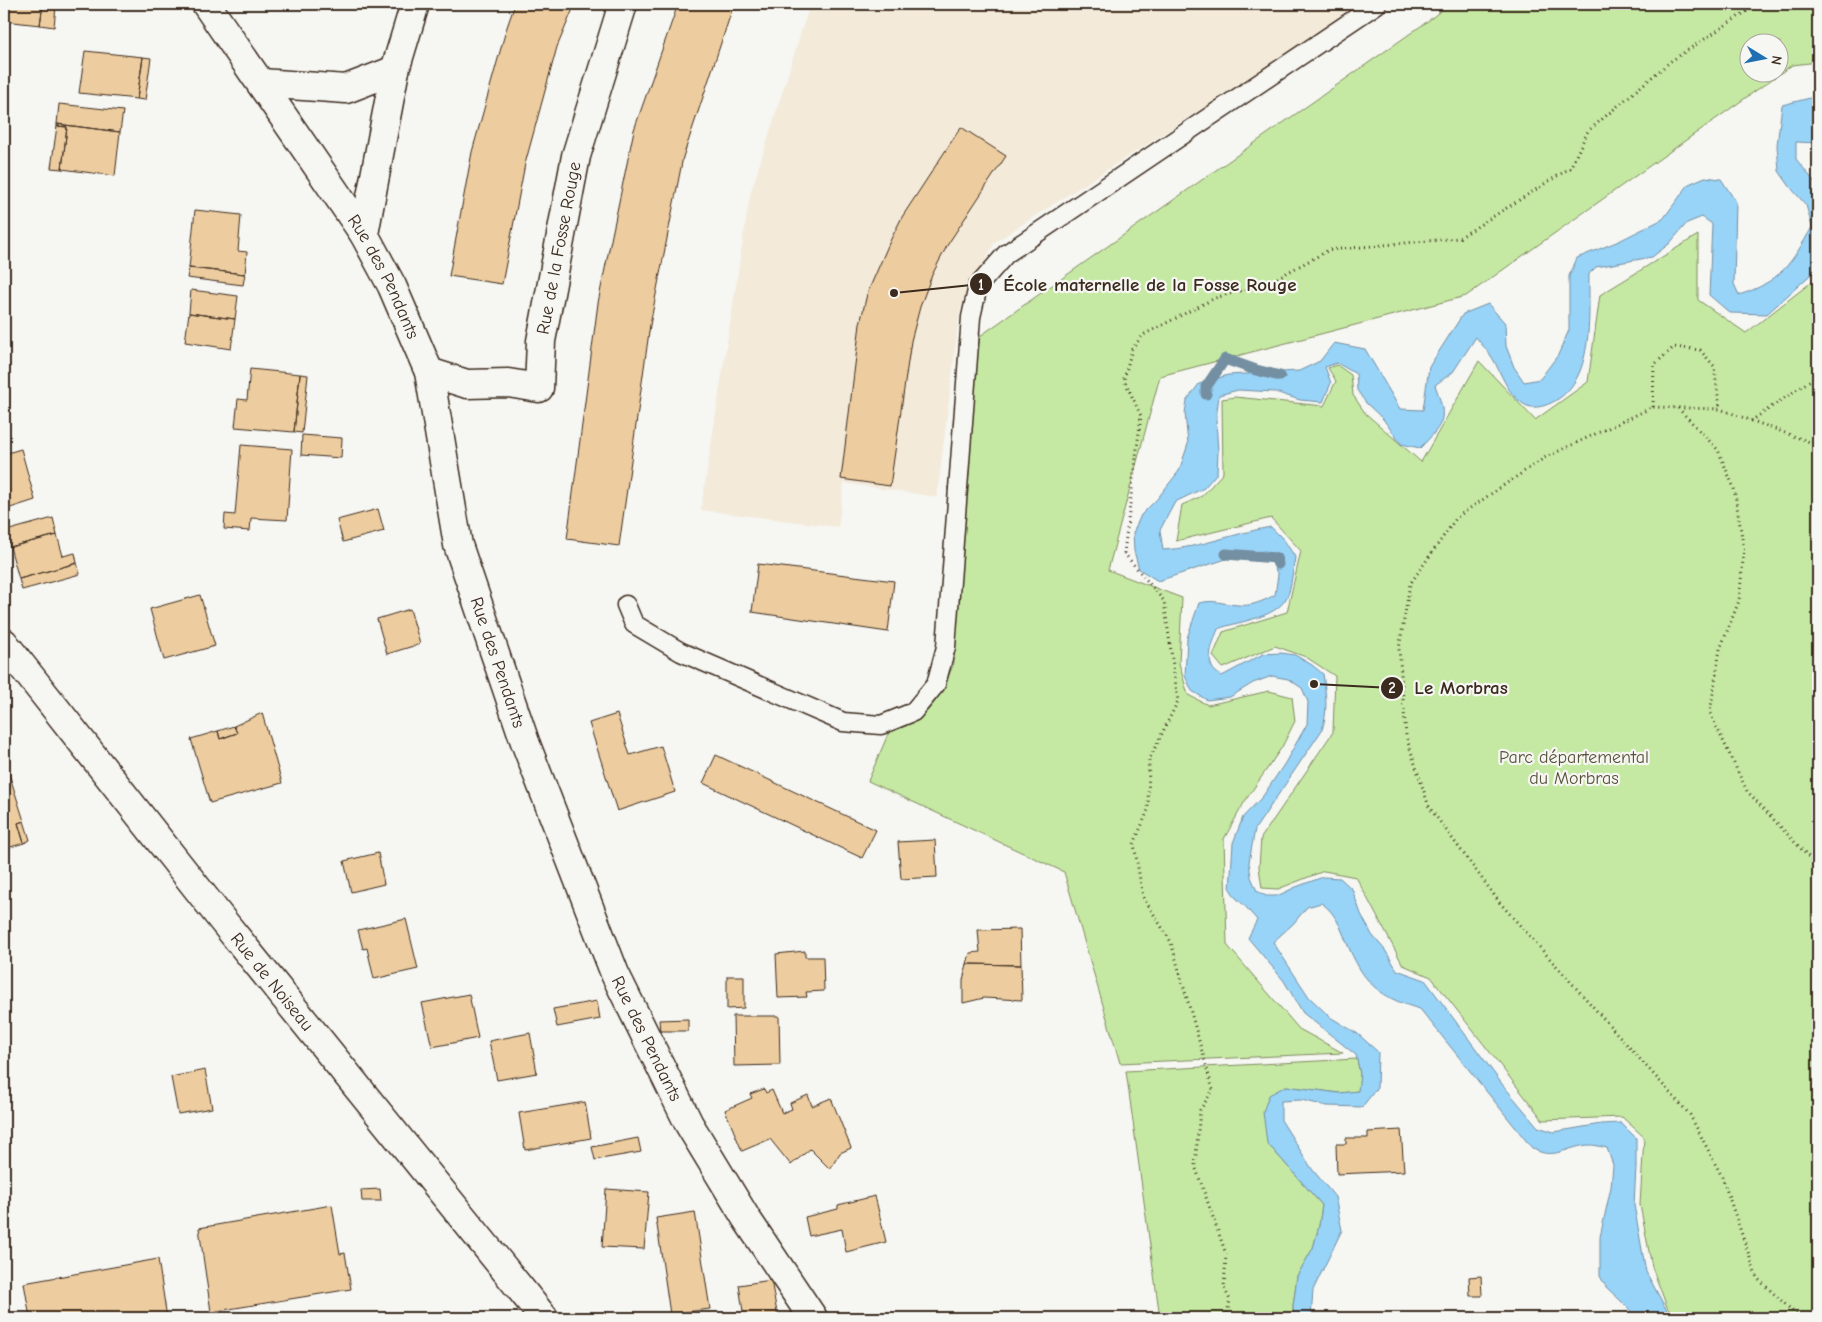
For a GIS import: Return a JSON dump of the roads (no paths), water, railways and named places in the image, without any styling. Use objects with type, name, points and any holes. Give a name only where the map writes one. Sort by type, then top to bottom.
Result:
[{"type":"street","name":"Rue des Pendants","points":[[206,4],[364,234],[392,286],[429,372],[458,545],[525,742],[615,974],[689,1124],[746,1218],[813,1318]]},
{"type":"street","points":[[364,234],[394,70],[415,4]]},
{"type":"street","name":"Rue de la Fosse Rouge","points":[[429,372],[467,384],[508,383],[539,388],[541,341],[576,156],[623,4]]},
{"type":"street","points":[[261,83],[346,89],[394,70]]},
{"type":"street","name":"Rue de Noiseau","points":[[4,643],[223,921],[544,1318]]},
{"type":"lane","points":[[626,605],[634,624],[680,652],[843,722],[881,725],[913,712],[936,684],[946,647],[971,317],[978,286],[1006,254],[1377,4]]},
{"type":"water","points":[[1818,96],[1818,143],[1796,142],[1796,159],[1818,186],[1818,268],[1767,314],[1730,313],[1709,295],[1712,224],[1702,217],[1687,223],[1669,244],[1652,257],[1596,267],[1589,274],[1588,327],[1583,364],[1576,380],[1566,393],[1551,403],[1540,407],[1529,407],[1517,399],[1508,388],[1493,359],[1476,337],[1453,372],[1435,385],[1441,405],[1442,419],[1435,432],[1420,448],[1401,444],[1383,419],[1366,403],[1357,390],[1356,374],[1337,363],[1325,367],[1331,383],[1323,402],[1300,400],[1275,392],[1238,390],[1219,395],[1216,420],[1217,473],[1204,488],[1175,502],[1160,530],[1163,550],[1177,549],[1271,527],[1284,540],[1295,557],[1290,588],[1285,601],[1269,613],[1218,629],[1210,655],[1212,667],[1222,676],[1263,654],[1281,653],[1295,655],[1323,674],[1326,702],[1322,730],[1255,829],[1249,862],[1251,877],[1257,891],[1266,896],[1277,896],[1323,877],[1340,878],[1352,889],[1361,914],[1372,935],[1385,950],[1397,970],[1425,980],[1502,1084],[1538,1127],[1554,1132],[1601,1124],[1621,1123],[1636,1138],[1634,1205],[1646,1272],[1671,1318],[1639,1318],[1606,1287],[1600,1276],[1600,1237],[1611,1187],[1613,1165],[1607,1148],[1593,1145],[1547,1153],[1532,1148],[1420,1009],[1393,999],[1373,986],[1352,955],[1336,920],[1321,903],[1307,907],[1293,924],[1273,942],[1309,997],[1330,1017],[1358,1034],[1378,1052],[1377,1088],[1362,1107],[1327,1106],[1301,1100],[1281,1101],[1281,1120],[1312,1169],[1335,1197],[1342,1230],[1313,1290],[1311,1318],[1294,1318],[1293,1306],[1297,1276],[1313,1248],[1322,1205],[1267,1143],[1263,1112],[1269,1095],[1286,1086],[1339,1093],[1358,1091],[1360,1074],[1356,1055],[1303,1013],[1284,981],[1248,938],[1257,920],[1230,889],[1233,843],[1243,817],[1263,796],[1285,763],[1307,724],[1308,702],[1302,688],[1288,679],[1272,676],[1253,683],[1230,697],[1207,700],[1192,691],[1185,676],[1187,638],[1199,603],[1215,602],[1248,605],[1257,603],[1275,595],[1278,575],[1266,551],[1248,552],[1158,581],[1139,569],[1134,551],[1133,533],[1141,515],[1157,499],[1179,471],[1188,444],[1185,413],[1187,400],[1199,384],[1228,375],[1299,371],[1320,361],[1334,343],[1365,349],[1400,409],[1423,410],[1429,367],[1463,314],[1488,304],[1505,323],[1506,346],[1514,367],[1524,382],[1540,379],[1558,355],[1569,330],[1569,276],[1577,258],[1619,241],[1663,219],[1689,184],[1705,177],[1721,179],[1736,202],[1734,284],[1739,295],[1753,290],[1765,284],[1783,270],[1798,251],[1812,227],[1806,205],[1779,171],[1777,145],[1782,105]]},
{"type":"waterway","points":[[1206,394],[1206,387],[1225,359],[1280,376]]},
{"type":"waterway","points":[[1226,554],[1276,558],[1278,564]]},
{"type":"place","name":"École maternelle de la Fosse Rouge","points":[[894,293]]},
{"type":"place","name":"Le Morbras","points":[[1314,684]]},
{"type":"park label","name":"Parc départemental du Morbras","points":[[1574,768]]}]
